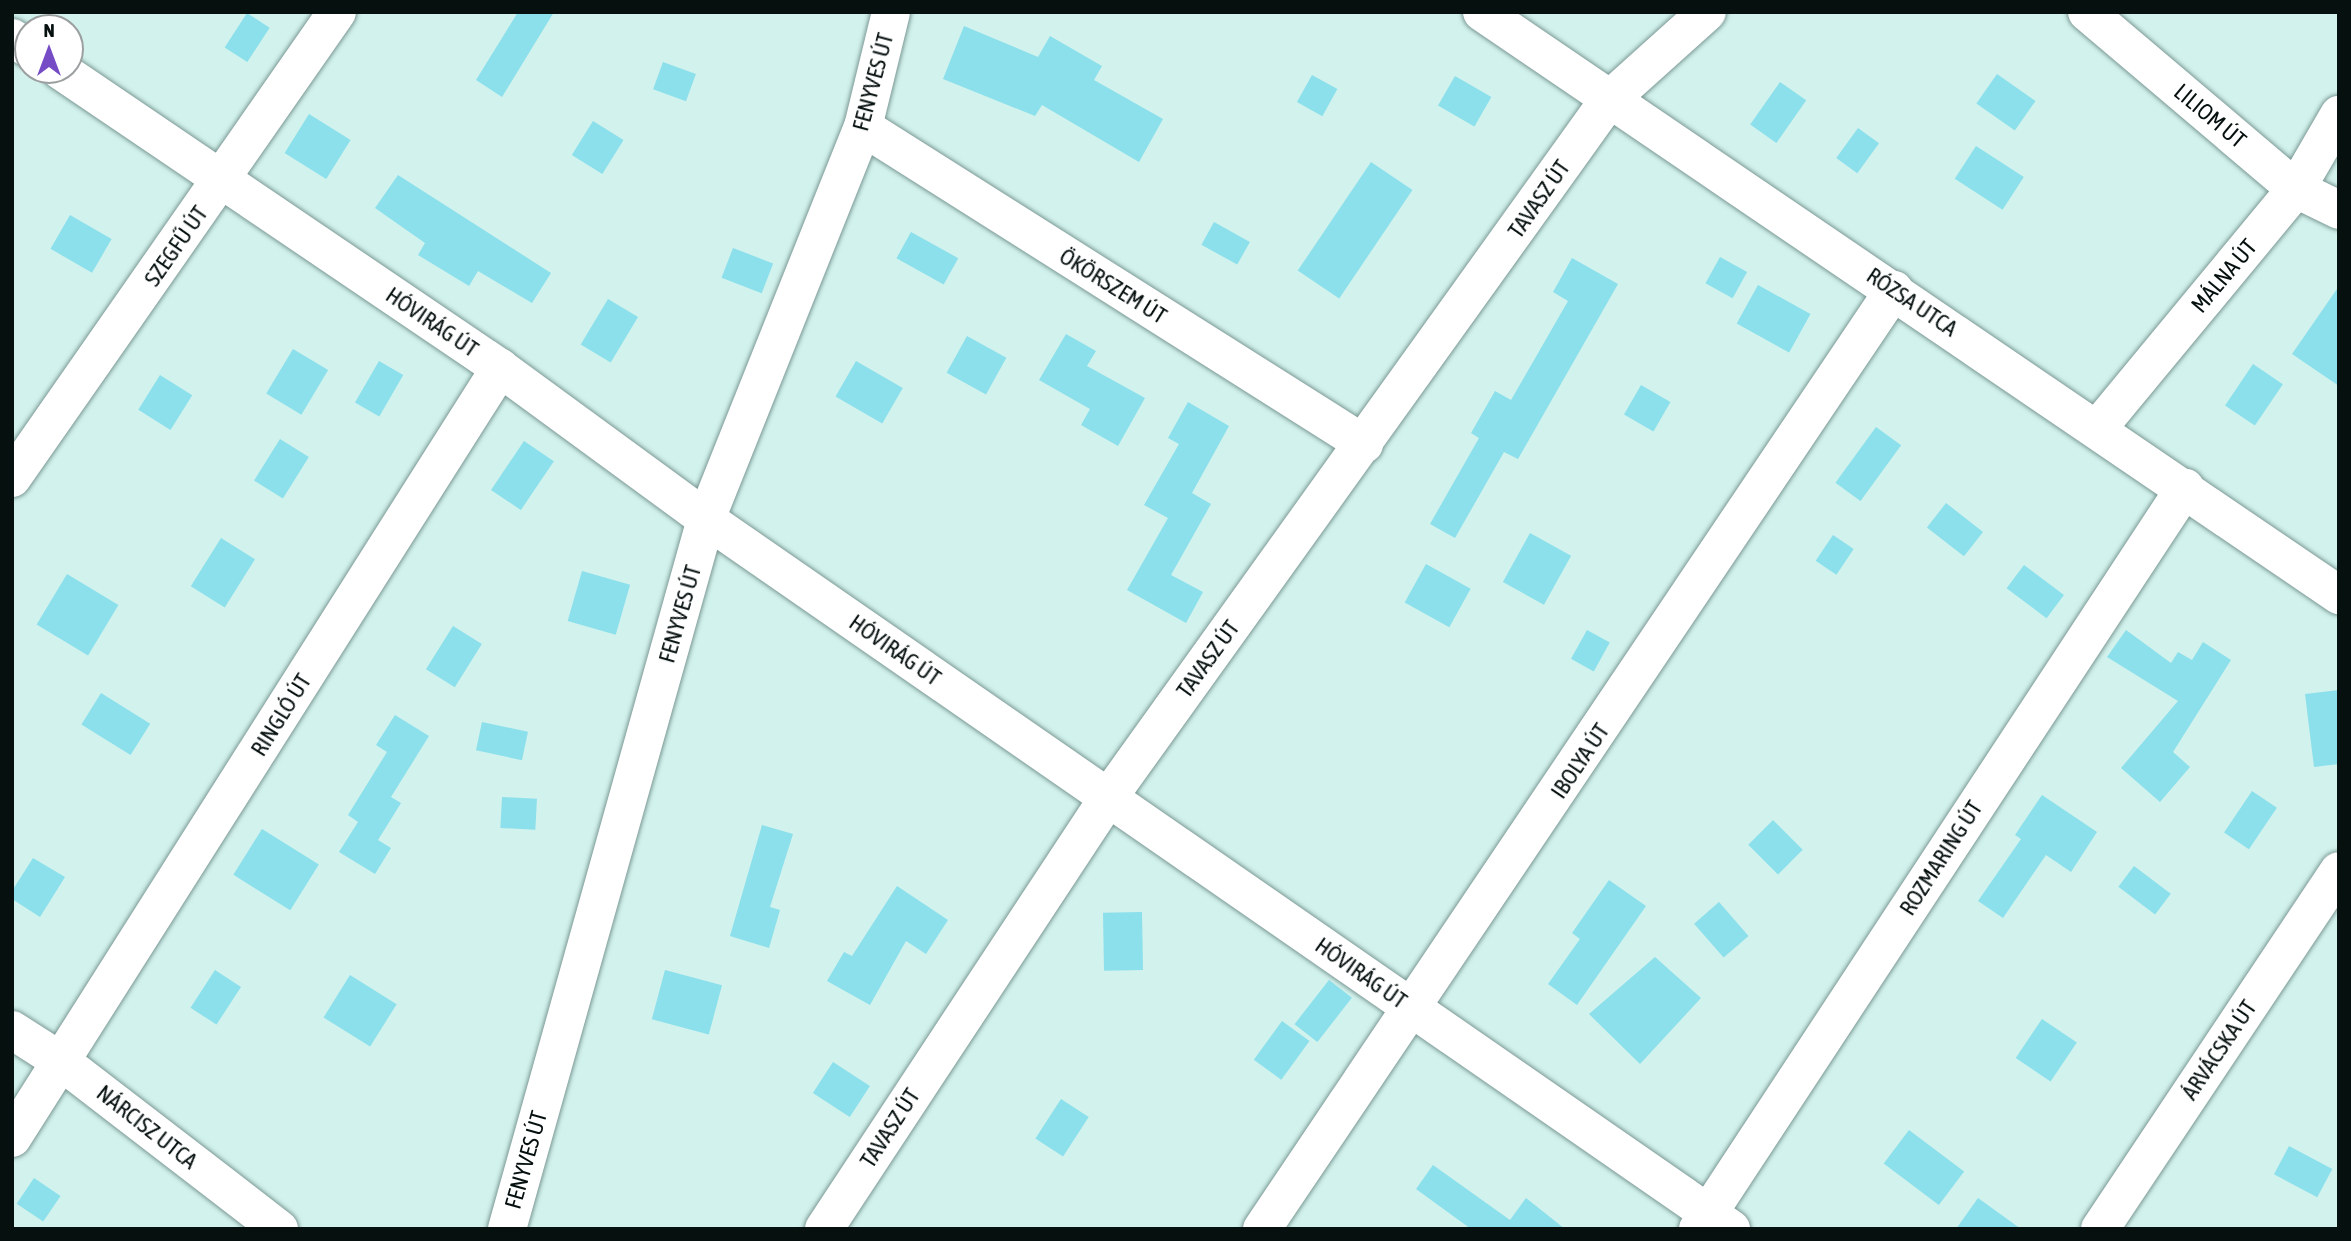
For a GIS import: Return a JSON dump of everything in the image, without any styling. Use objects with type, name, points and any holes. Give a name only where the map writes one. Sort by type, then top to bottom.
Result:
[{"type":"street","name":"SZEGFŰ ÚT","points":[[12,478],[223,180],[337,12]]},
{"type":"street","name":"FENYVES ÚT","points":[[507,1229],[706,519],[863,127],[891,12]]},
{"type":"street","name":"RÓZSA UTCA","points":[[1482,12],[1608,101],[1894,290],[2339,595]]},
{"type":"street","name":"TAVASZ ÚT","points":[[824,1229],[1108,798],[1608,101],[1707,12]]},
{"type":"street","name":"LILIOM ÚT","points":[[2087,12],[2296,189],[2339,210]]},
{"type":"street","name":"HÓVIRÁG ÚT","points":[[81,84],[500,368],[706,519],[1414,1009],[1712,1224]]},
{"type":"street","name":"MÁLNA ÚT","points":[[2098,428],[2296,189],[2339,115]]},
{"type":"street","name":"ÖKÖRSZEM ÚT","points":[[863,127],[1364,444]]},
{"type":"street","name":"IBOLYA ÚT","points":[[1262,1229],[1414,1009],[1894,290]]},
{"type":"street","name":"RINGLÓ ÚT","points":[[12,1138],[500,368]]},
{"type":"street","name":"ROZMARING ÚT","points":[[1712,1224],[2185,488]]},
{"type":"street","name":"ÁRVÁCSKA ÚT","points":[[2100,1229],[2339,871]]},
{"type":"street","name":"NÁRCISZ UTCA","points":[[12,1030],[62,1062],[279,1229]]},
{"type":"building","points":[[518,12],[554,12],[502,97],[476,80]]},
{"type":"building","points":[[247,13],[270,28],[247,62],[225,47]]},
{"type":"building","points":[[964,26],[1038,57],[1050,36],[1102,66],[1094,80],[1163,119],[1139,162],[1042,105],[1035,116],[943,79]]},
{"type":"building","points":[[663,62],[696,74],[686,101],[653,89]]},
{"type":"building","points":[[1997,74],[2036,101],[2015,130],[1976,103]]},
{"type":"building","points":[[1312,75],[1337,89],[1322,116],[1297,102]]},
{"type":"building","points":[[1455,76],[1491,97],[1474,126],[1438,105]]},
{"type":"building","points":[[1780,82],[1806,100],[1776,143],[1750,125]]},
{"type":"building","points":[[309,114],[351,140],[326,179],[285,153]]},
{"type":"building","points":[[593,121],[624,140],[602,174],[572,155]]},
{"type":"building","points":[[1858,128],[1879,143],[1857,173],[1836,158]]},
{"type":"building","points":[[1976,146],[2024,177],[2003,210],[1955,179]]},
{"type":"building","points":[[1371,162],[1412,190],[1339,299],[1298,271]]},
{"type":"building","points":[[398,175],[551,273],[532,303],[478,271],[469,286],[418,255],[425,243],[375,208]]},
{"type":"building","points":[[70,215],[112,239],[92,273],[50,249]]},
{"type":"building","points":[[1214,222],[1250,242],[1237,265],[1201,245]]},
{"type":"building","points":[[911,232],[958,258],[944,284],[896,258]]},
{"type":"building","points":[[733,248],[773,263],[762,293],[722,278]]},
{"type":"building","points":[[1720,257],[1747,272],[1733,298],[1705,283]]},
{"type":"building","points":[[1572,258],[1618,284],[1518,459],[1504,452],[1455,538],[1430,524],[1479,438],[1471,433],[1495,391],[1511,400],[1568,301],[1553,292]]},
{"type":"building","points":[[1758,285],[1810,314],[1789,353],[1737,323]]},
{"type":"building","points":[[2339,286],[2339,386],[2292,354]]},
{"type":"building","points":[[608,299],[638,317],[611,362],[581,344]]},
{"type":"building","points":[[1066,334],[1096,351],[1087,366],[1145,398],[1118,446],[1081,425],[1090,409],[1039,380]]},
{"type":"building","points":[[967,336],[1006,358],[986,395],[947,373]]},
{"type":"building","points":[[293,349],[328,370],[301,415],[266,394]]},
{"type":"building","points":[[379,361],[403,375],[379,417],[355,403]]},
{"type":"building","points":[[856,361],[903,388],[882,424],[836,397]]},
{"type":"building","points":[[2253,364],[2283,384],[2255,426],[2225,405]]},
{"type":"building","points":[[160,375],[192,395],[170,430],[138,410]]},
{"type":"building","points":[[1641,385],[1670,402],[1653,431],[1624,414]]},
{"type":"building","points":[[1188,402],[1229,426],[1192,493],[1211,504],[1171,575],[1203,592],[1186,623],[1127,590],[1168,518],[1144,505],[1179,444],[1168,438]]},
{"type":"building","points":[[1876,427],[1901,445],[1861,501],[1835,483]]},
{"type":"building","points":[[280,439],[309,457],[283,499],[254,481]]},
{"type":"building","points":[[524,441],[554,461],[521,510],[491,490]]},
{"type":"building","points":[[1946,503],[1983,532],[1964,556],[1927,527]]},
{"type":"building","points":[[1530,533],[1571,556],[1544,605],[1503,582]]},
{"type":"building","points":[[1833,535],[1854,549],[1836,575],[1816,561]]},
{"type":"building","points":[[221,538],[255,559],[225,608],[191,586]]},
{"type":"building","points":[[1426,564],[1471,589],[1449,627],[1405,602]]},
{"type":"building","points":[[2024,565],[2064,595],[2046,618],[2007,588]]},
{"type":"building","points":[[582,571],[630,585],[616,635],[568,621]]},
{"type":"building","points":[[67,574],[118,605],[88,655],[37,625]]},
{"type":"building","points":[[453,626],[482,644],[455,687],[426,669]]},
{"type":"building","points":[[1587,630],[1610,643],[1594,671],[1571,659]]},
{"type":"building","points":[[2126,630],[2171,663],[2178,652],[2192,660],[2203,642],[2231,660],[2173,752],[2190,767],[2160,802],[2121,768],[2178,701],[2107,657]]},
{"type":"building","points":[[2339,690],[2339,764],[2314,767],[2305,694]]},
{"type":"building","points":[[101,693],[150,724],[131,755],[81,724]]},
{"type":"building","points":[[395,715],[429,736],[391,797],[401,803],[378,840],[391,848],[375,874],[339,852],[358,822],[348,815],[387,752],[376,745]]},
{"type":"building","points":[[482,722],[528,732],[522,760],[476,750]]},
{"type":"building","points":[[2252,791],[2277,808],[2249,849],[2224,832]]},
{"type":"building","points":[[2042,795],[2097,832],[2071,872],[2046,855],[2003,918],[1978,901],[2021,839],[2015,835]]},
{"type":"building","points":[[502,797],[537,799],[535,830],[500,828]]},
{"type":"building","points":[[1773,820],[1803,850],[1778,874],[1748,845]]},
{"type":"building","points":[[762,825],[793,834],[770,907],[780,910],[769,948],[730,936]]},
{"type":"building","points":[[262,829],[319,865],[290,910],[233,875]]},
{"type":"building","points":[[33,858],[65,877],[40,917],[12,899],[12,891]]},
{"type":"building","points":[[2134,866],[2171,894],[2155,914],[2118,887]]},
{"type":"building","points":[[1609,880],[1646,906],[1577,1005],[1548,984],[1580,939],[1572,933]]},
{"type":"building","points":[[897,886],[948,920],[926,954],[906,941],[870,1005],[827,981],[844,952],[852,956]]},
{"type":"building","points":[[1719,902],[1749,936],[1724,958],[1694,924]]},
{"type":"building","points":[[1142,912],[1143,970],[1104,971],[1103,913]]},
{"type":"building","points":[[1655,957],[1701,998],[1640,1064],[1589,1014]]},
{"type":"building","points":[[215,970],[241,987],[216,1025],[190,1008]]},
{"type":"building","points":[[665,970],[722,985],[709,1035],[652,1019]]},
{"type":"building","points":[[350,975],[397,1004],[370,1047],[324,1017]]},
{"type":"building","points":[[1329,980],[1352,998],[1317,1042],[1295,1024]]},
{"type":"building","points":[[2042,1019],[2077,1042],[2051,1081],[2016,1058]]},
{"type":"building","points":[[1282,1021],[1310,1041],[1281,1080],[1254,1060]]},
{"type":"building","points":[[833,1062],[870,1086],[850,1117],[813,1093]]},
{"type":"building","points":[[1061,1099],[1089,1117],[1063,1156],[1035,1138]]},
{"type":"building","points":[[1909,1130],[1964,1172],[1939,1205],[1884,1164]]},
{"type":"building","points":[[2289,1146],[2332,1169],[2317,1197],[2274,1174]]},
{"type":"building","points":[[1433,1165],[1510,1220],[1526,1198],[1565,1229],[1471,1229],[1416,1189]]},
{"type":"building","points":[[34,1178],[61,1196],[43,1222],[17,1204]]},
{"type":"building","points":[[1978,1198],[2021,1229],[1956,1229]]}]
